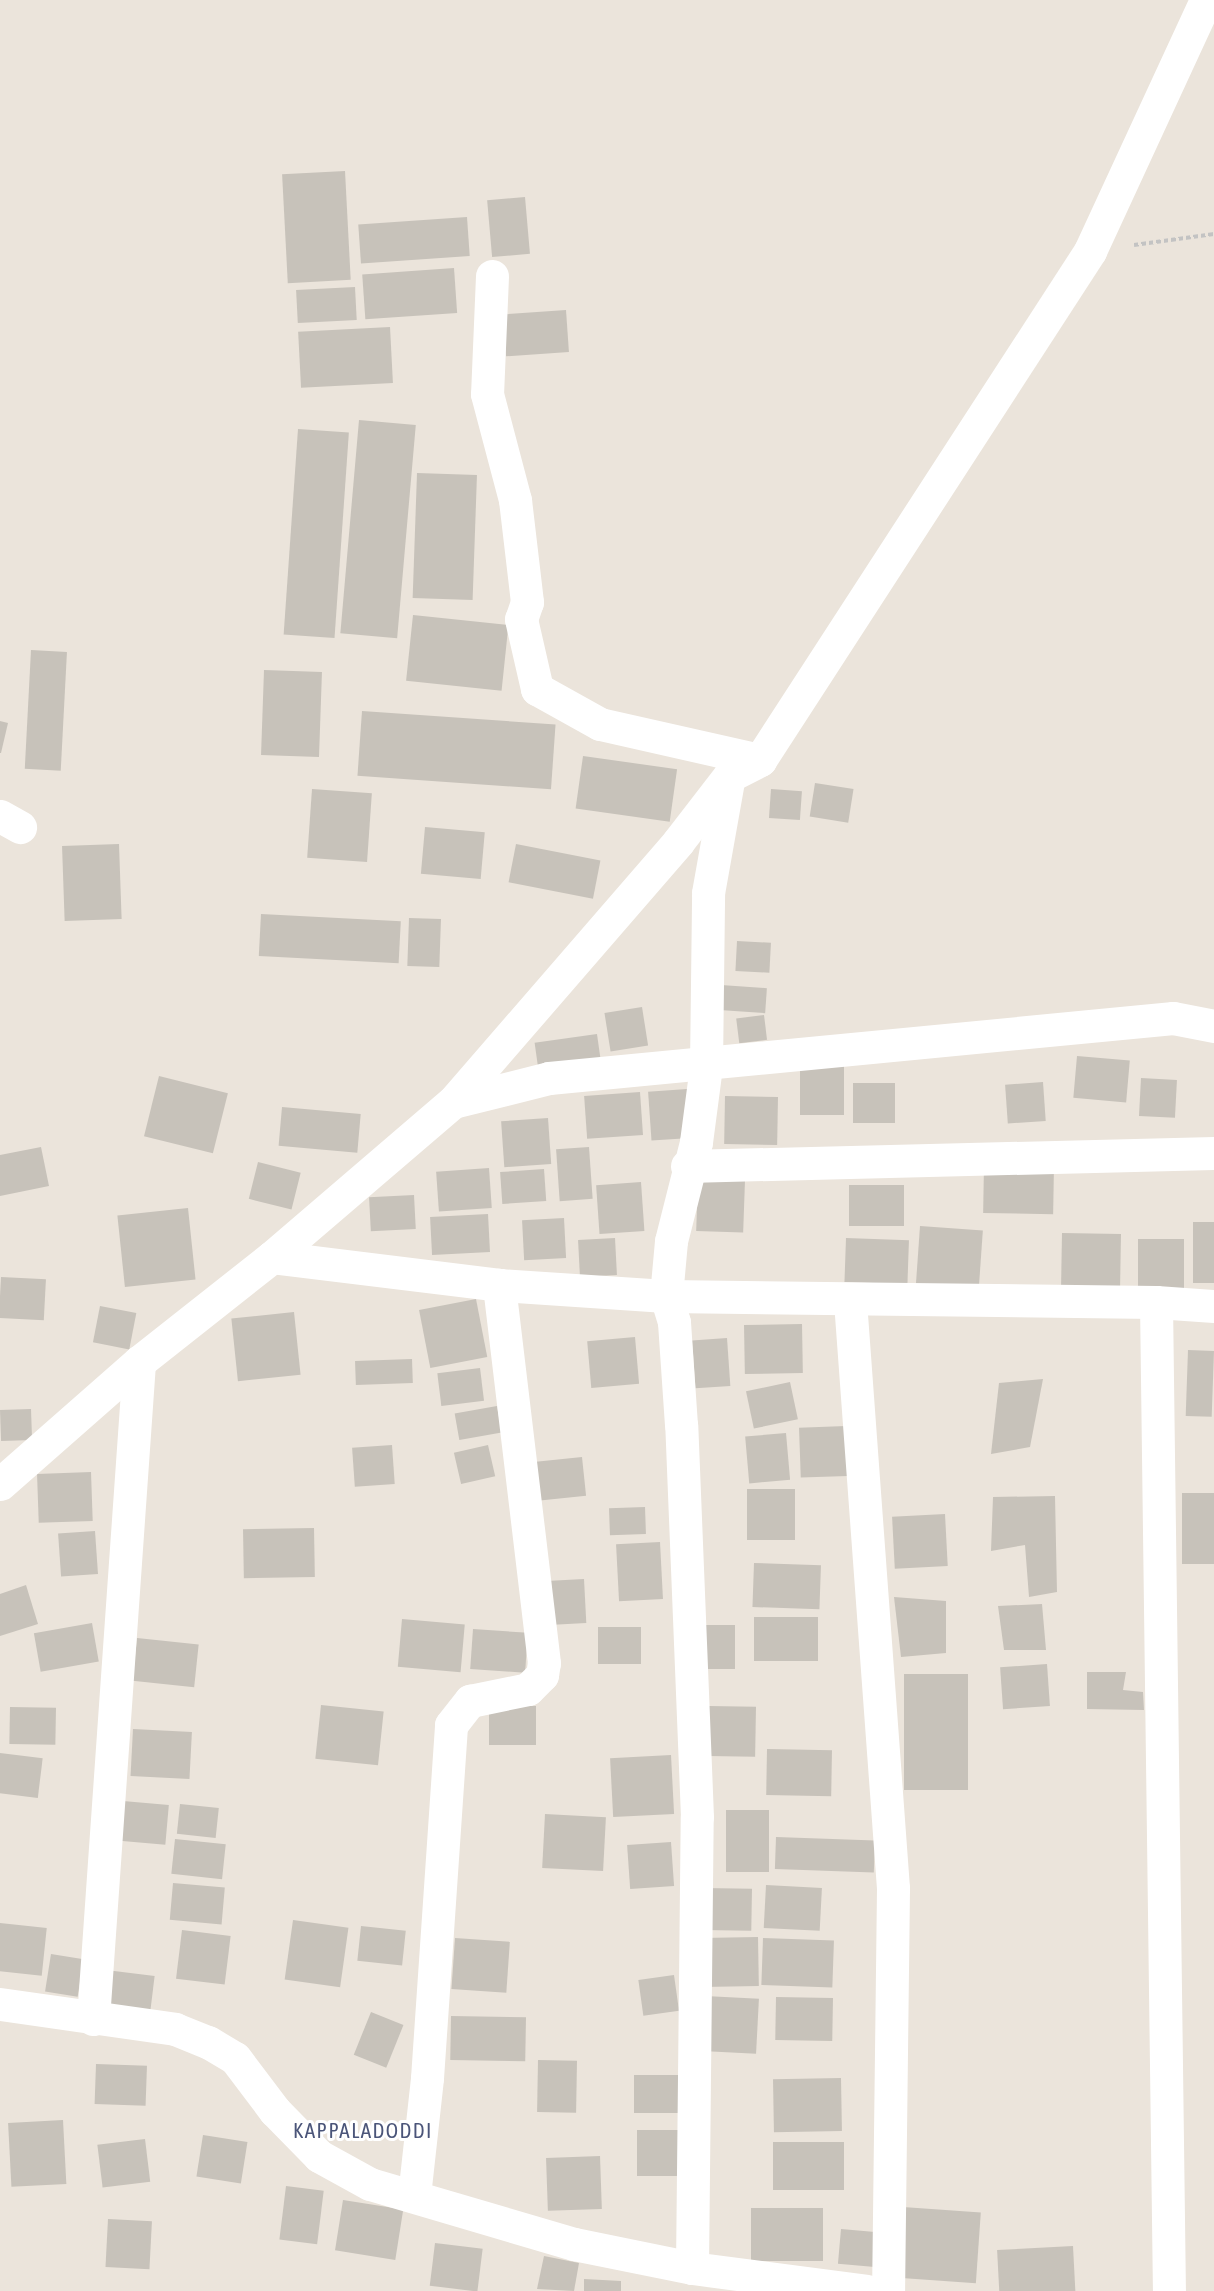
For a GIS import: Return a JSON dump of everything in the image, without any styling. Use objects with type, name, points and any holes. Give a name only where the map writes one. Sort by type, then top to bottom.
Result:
[{"type":"street","points":[[0,1484],[140,1362],[272,1257],[453,1102],[678,842],[729,776],[760,760],[1090,251],[1206,0]]},
{"type":"street","points":[[492,276],[487,394],[515,500],[527,602],[521,619],[537,689],[600,724],[760,760]]},
{"type":"street","points":[[692,2268],[697,1816],[679,1402],[674,1322],[666,1296],[671,1241],[687,1166],[696,1142],[706,1066],[708,894],[729,776]]},
{"type":"street","points":[[453,1102],[549,1078],[706,1066],[1173,1018],[1214,1026]]},
{"type":"street","points":[[687,1166],[1214,1153]]},
{"type":"street","points":[[272,1257],[500,1285],[666,1296],[850,1301],[1156,1302],[1214,1306]]},
{"type":"street","points":[[414,2196],[427,2078],[451,1725],[470,1701],[528,1689],[542,1675],[544,1663],[500,1285]]},
{"type":"street","points":[[850,1301],[893,1888],[888,2291]]},
{"type":"street","points":[[1156,1302],[1169,2291]]},
{"type":"street","points":[[93,2019],[140,1362]]},
{"type":"street","points":[[0,2004],[175,2030],[208,2042],[235,2058],[275,2111],[319,2156],[370,2184],[574,2244],[692,2268],[866,2291]]},
{"type":"path","points":[[1090,251],[1214,234]]},
{"type":"building","points":[[345,171],[351,280],[288,283],[282,174]]},
{"type":"building","points":[[525,197],[530,254],[492,257],[487,200]]},
{"type":"building","points":[[467,217],[470,256],[361,264],[358,225]]},
{"type":"building","points":[[454,268],[457,313],[365,319],[362,274]]},
{"type":"building","points":[[355,287],[357,320],[298,323],[296,290]]},
{"type":"building","points":[[566,310],[569,352],[506,356],[503,314]]},
{"type":"building","points":[[390,327],[393,383],[301,388],[298,332]]},
{"type":"building","points":[[359,420],[416,425],[397,638],[340,633]]},
{"type":"building","points":[[298,429],[349,433],[335,638],[284,634]]},
{"type":"building","points":[[417,473],[477,475],[473,600],[413,598]]},
{"type":"building","points":[[413,615],[508,625],[502,691],[406,681]]},
{"type":"building","points":[[31,650],[67,652],[61,771],[25,769]]},
{"type":"building","points":[[264,670],[322,672],[319,757],[261,755]]},
{"type":"building","points":[[362,711],[556,725],[551,789],[357,776]]},
{"type":"building","points":[[0,721],[8,723],[1,753],[0,753]]},
{"type":"building","points":[[583,756],[677,769],[670,822],[576,808]]},
{"type":"building","points":[[815,783],[854,789],[848,823],[810,817]]},
{"type":"building","points":[[312,789],[372,793],[367,862],[307,858]]},
{"type":"building","points":[[771,789],[802,791],[800,820],[769,818]]},
{"type":"building","points":[[425,827],[485,832],[481,879],[421,874]]},
{"type":"building","points":[[119,844],[122,919],[65,921],[62,846]]},
{"type":"building","points":[[516,844],[600,860],[593,899],[509,882]]},
{"type":"building","points":[[261,914],[401,921],[399,963],[259,956]]},
{"type":"building","points":[[409,918],[441,919],[439,967],[407,966]]},
{"type":"building","points":[[737,941],[771,943],[769,973],[735,971]]},
{"type":"building","points":[[721,985],[767,988],[765,1013],[719,1010]]},
{"type":"building","points":[[642,1007],[648,1046],[611,1051],[604,1013]]},
{"type":"building","points":[[764,1015],[767,1040],[739,1043],[736,1018]]},
{"type":"building","points":[[597,1034],[601,1062],[539,1070],[535,1043]]},
{"type":"building","points":[[1077,1056],[1130,1061],[1126,1102],[1073,1098]]},
{"type":"building","points":[[800,1066],[844,1066],[844,1115],[800,1115]]},
{"type":"building","points":[[159,1076],[228,1093],[213,1153],[144,1136]]},
{"type":"building","points":[[1141,1078],[1177,1080],[1175,1118],[1139,1116]]},
{"type":"building","points":[[1043,1082],[1046,1121],[1008,1124],[1005,1085]]},
{"type":"building","points":[[853,1083],[895,1083],[895,1123],[853,1123]]},
{"type":"building","points":[[687,1089],[690,1138],[652,1141],[648,1092]]},
{"type":"building","points":[[640,1092],[643,1135],[587,1139],[584,1096]]},
{"type":"building","points":[[725,1096],[778,1097],[777,1145],[724,1144]]},
{"type":"building","points":[[282,1107],[361,1114],[357,1153],[279,1146]]},
{"type":"building","points":[[548,1118],[551,1164],[504,1167],[501,1121]]},
{"type":"building","points":[[41,1147],[49,1186],[0,1196],[0,1155]]},
{"type":"building","points":[[589,1147],[593,1199],[560,1201],[556,1149]]},
{"type":"building","points":[[258,1162],[301,1173],[291,1210],[249,1199]]},
{"type":"building","points":[[984,1164],[1054,1165],[1053,1214],[983,1213]]},
{"type":"building","points":[[489,1168],[492,1208],[439,1212],[436,1172]]},
{"type":"building","points":[[544,1169],[546,1201],[502,1204],[500,1172]]},
{"type":"building","points":[[698,1179],[745,1181],[743,1233],[696,1231]]},
{"type":"building","points":[[641,1182],[644,1231],[600,1234],[596,1185]]},
{"type":"building","points":[[849,1185],[904,1185],[904,1226],[849,1226]]},
{"type":"building","points":[[414,1195],[416,1229],[371,1231],[369,1197]]},
{"type":"building","points":[[188,1208],[196,1280],[125,1287],[117,1215]]},
{"type":"building","points":[[488,1214],[490,1252],[432,1255],[430,1217]]},
{"type":"building","points":[[564,1218],[566,1258],[524,1260],[522,1220]]},
{"type":"building","points":[[1193,1222],[1214,1222],[1214,1283],[1193,1283]]},
{"type":"building","points":[[920,1226],[983,1230],[979,1289],[916,1285]]},
{"type":"building","points":[[1062,1233],[1121,1234],[1120,1287],[1061,1286]]},
{"type":"building","points":[[615,1238],[617,1275],[580,1277],[578,1240]]},
{"type":"building","points":[[846,1238],[909,1240],[907,1284],[844,1282]]},
{"type":"building","points":[[1138,1239],[1184,1239],[1184,1289],[1138,1289]]},
{"type":"building","points":[[1,1277],[46,1279],[44,1320],[0,1318]]},
{"type":"building","points":[[476,1299],[487,1357],[430,1368],[419,1310]]},
{"type":"building","points":[[100,1306],[136,1313],[129,1349],[93,1342]]},
{"type":"building","points":[[294,1312],[301,1375],[238,1381],[231,1319]]},
{"type":"building","points":[[802,1324],[803,1373],[745,1374],[744,1325]]},
{"type":"building","points":[[635,1337],[639,1384],[591,1388],[587,1341]]},
{"type":"building","points":[[727,1338],[730,1386],[695,1388],[692,1340]]},
{"type":"building","points":[[1188,1350],[1214,1351],[1212,1417],[1186,1416]]},
{"type":"building","points":[[412,1359],[413,1383],[356,1385],[355,1361]]},
{"type":"building","points":[[480,1368],[484,1401],[441,1406],[437,1373]]},
{"type":"building","points":[[1043,1379],[1030,1447],[991,1454],[999,1383]]},
{"type":"building","points":[[790,1382],[798,1419],[754,1429],[746,1391]]},
{"type":"building","points":[[497,1406],[502,1433],[459,1440],[455,1413]]},
{"type":"building","points":[[31,1409],[32,1440],[1,1441],[0,1410]]},
{"type":"building","points":[[846,1426],[848,1476],[801,1478],[799,1428]]},
{"type":"building","points":[[786,1433],[790,1480],[749,1483],[745,1437]]},
{"type":"building","points":[[392,1445],[395,1484],[355,1487],[352,1448]]},
{"type":"building","points":[[488,1445],[495,1476],[461,1484],[454,1453]]},
{"type":"building","points":[[582,1457],[586,1496],[535,1501],[531,1462]]},
{"type":"building","points":[[91,1472],[93,1521],[39,1523],[37,1474]]},
{"type":"building","points":[[747,1489],[795,1489],[795,1540],[747,1540]]},
{"type":"building","points":[[1182,1493],[1214,1493],[1214,1564],[1182,1564]]},
{"type":"building","points":[[1055,1496],[1057,1592],[1029,1597],[1025,1545],[991,1551],[993,1497]]},
{"type":"building","points":[[645,1507],[646,1534],[610,1535],[609,1508]]},
{"type":"building","points":[[945,1514],[948,1566],[895,1569],[892,1517]]},
{"type":"building","points":[[314,1528],[315,1577],[244,1578],[243,1529]]},
{"type":"building","points":[[95,1531],[98,1574],[61,1576],[58,1534]]},
{"type":"building","points":[[660,1542],[663,1599],[619,1601],[616,1544]]},
{"type":"building","points":[[754,1563],[821,1565],[819,1609],[752,1607]]},
{"type":"building","points":[[584,1579],[586,1623],[553,1625],[551,1581]]},
{"type":"building","points":[[26,1585],[38,1624],[0,1636],[0,1594]]},
{"type":"building","points":[[894,1597],[946,1601],[946,1653],[901,1657]]},
{"type":"building","points":[[1042,1604],[1046,1650],[1004,1650],[998,1606]]},
{"type":"building","points":[[754,1617],[818,1617],[818,1661],[754,1661]]},
{"type":"building","points":[[402,1619],[465,1624],[461,1672],[398,1667]]},
{"type":"building","points":[[92,1623],[99,1661],[41,1672],[34,1633]]},
{"type":"building","points":[[705,1625],[735,1625],[735,1669],[705,1669]]},
{"type":"building","points":[[598,1627],[641,1627],[641,1664],[598,1664]]},
{"type":"building","points":[[473,1629],[528,1633],[525,1673],[470,1669]]},
{"type":"building","points":[[137,1638],[199,1644],[194,1687],[133,1681]]},
{"type":"building","points":[[1047,1664],[1050,1706],[1003,1709],[1000,1667]]},
{"type":"building","points":[[1087,1672],[1126,1672],[1123,1690],[1143,1692],[1144,1710],[1087,1709]]},
{"type":"building","points":[[904,1674],[968,1674],[968,1790],[904,1790]]},
{"type":"building","points":[[321,1705],[384,1712],[378,1765],[315,1759]]},
{"type":"building","points":[[489,1706],[536,1706],[536,1745],[489,1745]]},
{"type":"building","points":[[709,1706],[756,1707],[755,1757],[708,1756]]},
{"type":"building","points":[[10,1707],[56,1708],[55,1745],[9,1744]]},
{"type":"building","points":[[133,1729],[192,1732],[189,1779],[131,1776]]},
{"type":"building","points":[[767,1749],[832,1750],[831,1796],[766,1795]]},
{"type":"building","points":[[0,1753],[43,1758],[38,1798],[0,1793]]},
{"type":"building","points":[[671,1755],[674,1814],[613,1817],[610,1758]]},
{"type":"building","points":[[123,1801],[169,1805],[165,1845],[120,1841]]},
{"type":"building","points":[[180,1804],[219,1808],[216,1838],[177,1834]]},
{"type":"building","points":[[726,1810],[769,1810],[769,1872],[726,1872]]},
{"type":"building","points":[[545,1814],[606,1817],[603,1871],[542,1868]]},
{"type":"building","points":[[776,1837],[875,1840],[874,1872],[775,1869]]},
{"type":"building","points":[[175,1839],[226,1844],[222,1879],[171,1874]]},
{"type":"building","points":[[671,1842],[674,1886],[630,1889],[627,1845]]},
{"type":"building","points":[[173,1883],[225,1888],[222,1924],[170,1920]]},
{"type":"building","points":[[766,1885],[822,1888],[820,1931],[764,1928]]},
{"type":"building","points":[[703,1888],[752,1889],[751,1931],[702,1930]]},
{"type":"building","points":[[293,1920],[348,1928],[340,1987],[285,1979]]},
{"type":"building","points":[[0,1923],[47,1928],[42,1976],[0,1971]]},
{"type":"building","points":[[361,1926],[406,1931],[402,1966],[357,1961]]},
{"type":"building","points":[[182,1930],[231,1936],[225,1985],[176,1979]]},
{"type":"building","points":[[758,1937],[759,1986],[702,1987],[701,1938]]},
{"type":"building","points":[[455,1938],[510,1942],[506,1993],[451,1989]]},
{"type":"building","points":[[763,1938],[834,1940],[832,1987],[761,1985]]},
{"type":"building","points":[[51,1954],[84,1959],[78,1997],[45,1992]]},
{"type":"building","points":[[106,1970],[155,1976],[150,2010],[102,2004]]},
{"type":"building","points":[[674,1975],[679,2011],[643,2016],[638,1980]]},
{"type":"building","points":[[705,1996],[759,1999],[756,2054],[702,2051]]},
{"type":"building","points":[[776,1997],[833,1998],[832,2041],[775,2040]]},
{"type":"building","points":[[371,2012],[403,2025],[386,2068],[354,2055]]},
{"type":"building","points":[[451,2016],[526,2017],[525,2061],[450,2060]]},
{"type":"building","points":[[538,2060],[577,2061],[576,2113],[537,2112]]},
{"type":"building","points":[[96,2064],[147,2066],[146,2106],[95,2104]]},
{"type":"building","points":[[634,2075],[683,2075],[683,2113],[634,2113]]},
{"type":"building","points":[[841,2078],[842,2131],[774,2132],[773,2079]]},
{"type":"building","points":[[63,2120],[66,2184],[11,2187],[8,2123]]},
{"type":"building","points":[[637,2130],[681,2130],[681,2176],[637,2176]]},
{"type":"building","points":[[203,2135],[247,2142],[241,2184],[196,2176]]},
{"type":"building","points":[[145,2139],[150,2182],[103,2188],[97,2145]]},
{"type":"building","points":[[773,2142],[844,2142],[844,2190],[773,2190]]},
{"type":"building","points":[[600,2156],[602,2209],[548,2211],[546,2158]]},
{"type":"building","points":[[286,2186],[324,2191],[317,2244],[279,2240]]},
{"type":"building","points":[[343,2200],[403,2210],[395,2260],[335,2250]]},
{"type":"building","points":[[903,2207],[981,2212],[976,2283],[898,2278]]},
{"type":"building","points":[[751,2208],[823,2208],[823,2261],[751,2261]]},
{"type":"building","points":[[108,2219],[152,2221],[149,2269],[105,2267]]},
{"type":"building","points":[[841,2229],[878,2232],[875,2267],[838,2264]]},
{"type":"building","points":[[435,2243],[483,2249],[477,2291],[430,2286]]},
{"type":"building","points":[[1073,2246],[1075,2291],[999,2291],[997,2250]]},
{"type":"building","points":[[544,2256],[579,2263],[574,2291],[537,2289]]},
{"type":"building","points":[[584,2279],[621,2281],[621,2291],[584,2291]]},
{"type":"district","name":"KAPPALADODDI","points":[[363,2130]]}]
